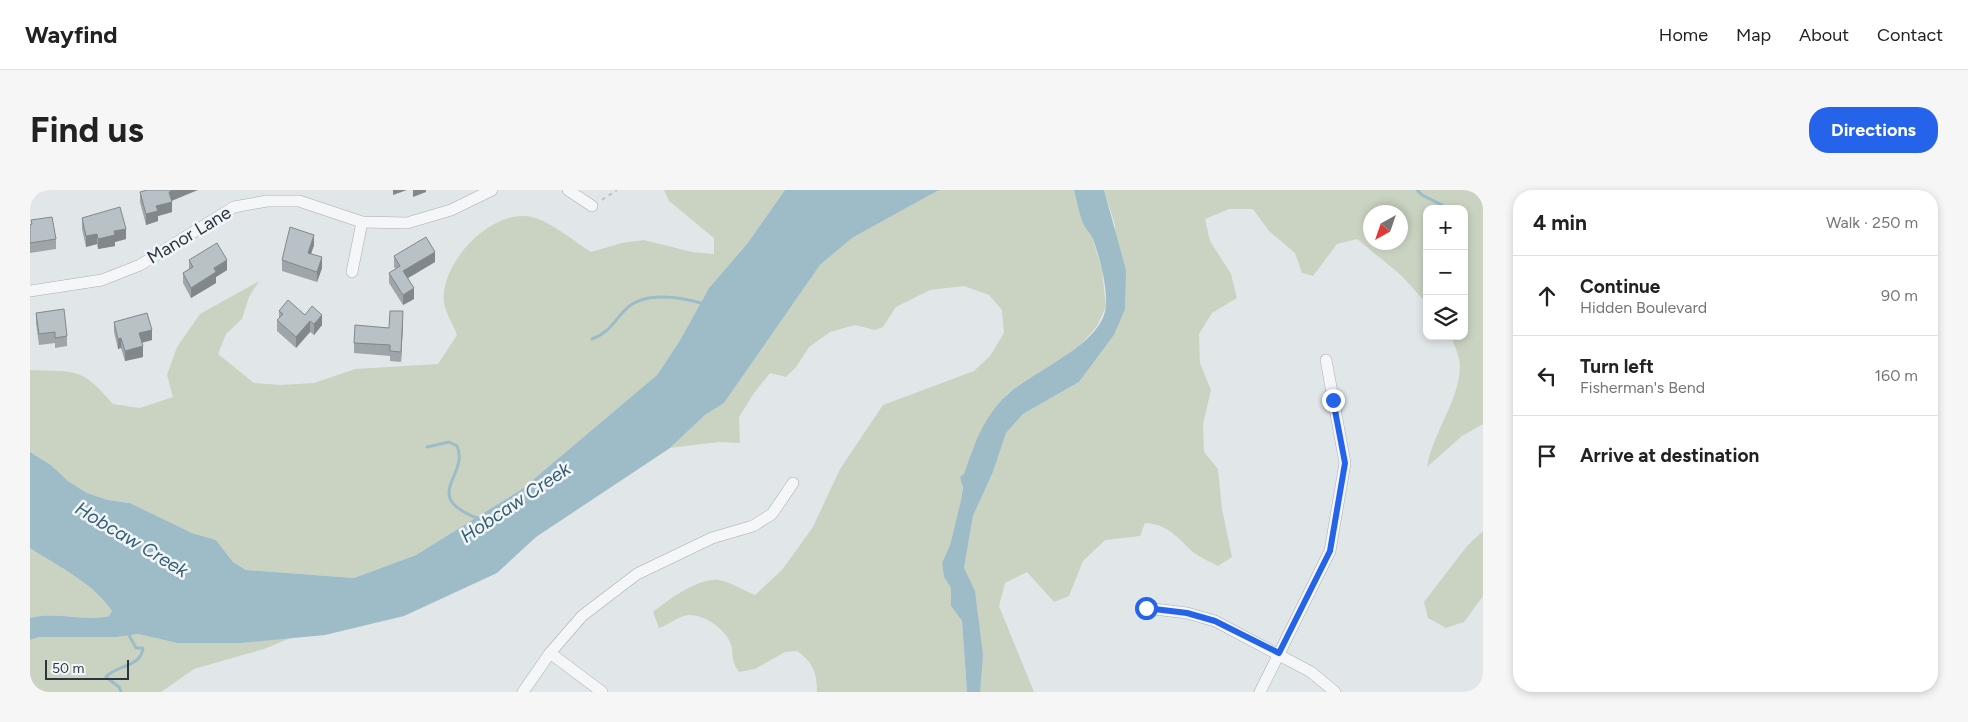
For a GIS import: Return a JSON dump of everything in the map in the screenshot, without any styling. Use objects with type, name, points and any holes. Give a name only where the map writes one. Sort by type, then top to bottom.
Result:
[{"type":"street","name":"Manor Lane","points":[[30,291],[102,280],[140,264],[234,207],[266,201],[299,201],[362,222],[407,223],[451,210],[492,190]]},
{"type":"street","points":[[568,190],[592,206]]},
{"type":"street","points":[[352,272],[362,222]]},
{"type":"street","points":[[1260,692],[1330,551],[1345,463],[1326,360]]},
{"type":"street","points":[[523,692],[550,653],[582,616],[637,574],[712,538],[753,526],[772,514],[793,483]]},
{"type":"street","points":[[1146,608],[1187,613],[1215,621],[1312,672],[1336,692]]},
{"type":"street","points":[[550,653],[602,692]]},
{"type":"path","points":[[592,206],[617,190]]},
{"type":"green space","points":[[664,190],[785,190],[747,244],[709,288],[679,342],[657,375],[522,489],[416,555],[354,578],[246,570],[233,562],[216,540],[192,533],[130,503],[108,500],[87,493],[68,481],[51,465],[30,452],[30,370],[78,374],[93,383],[113,404],[140,408],[173,397],[167,375],[177,347],[200,314],[259,281],[249,297],[242,319],[226,334],[218,354],[254,383],[281,385],[314,383],[355,369],[438,364],[457,335],[444,303],[445,288],[450,272],[459,256],[471,242],[485,230],[500,221],[516,217],[539,219],[591,252],[622,243],[644,240],[692,252],[714,254],[714,238],[669,201]]},
{"type":"green space","points":[[939,190],[1074,190],[1083,222],[1092,237],[1102,270],[1106,307],[1097,326],[1084,341],[1065,357],[1026,380],[1007,394],[973,448],[964,474],[961,500],[950,545],[942,563],[944,577],[951,588],[951,606],[962,621],[967,692],[817,692],[813,668],[807,659],[797,651],[785,652],[755,669],[739,672],[734,663],[730,642],[723,631],[717,626],[704,618],[690,615],[681,617],[659,628],[653,612],[684,590],[711,580],[724,581],[755,595],[782,570],[813,527],[840,469],[883,405],[974,371],[990,356],[1004,333],[1002,310],[989,295],[964,286],[930,290],[896,307],[883,327],[875,330],[855,325],[830,332],[809,347],[796,367],[786,377],[770,373],[754,393],[739,417],[740,443],[719,442],[670,448],[705,415],[724,403],[820,265],[852,238]]},
{"type":"green space","points":[[1104,190],[1483,190],[1483,424],[1462,436],[1427,467],[1430,454],[1451,405],[1459,379],[1460,362],[1452,340],[1468,340],[1468,205],[1423,205],[1423,300],[1402,276],[1370,250],[1408,250],[1408,205],[1363,205],[1363,244],[1357,239],[1337,244],[1313,276],[1302,273],[1295,253],[1269,231],[1253,209],[1229,209],[1205,219],[1210,241],[1231,274],[1237,298],[1212,313],[1199,334],[1200,363],[1211,390],[1203,424],[1204,452],[1218,469],[1222,509],[1232,557],[1218,566],[1194,553],[1178,537],[1166,529],[1145,523],[1140,536],[1105,540],[1083,561],[1069,596],[1054,602],[1027,572],[1005,583],[999,606],[1034,692],[980,692],[964,568],[973,516],[993,472],[1006,433],[1023,414],[1079,382],[1114,335],[1115,225]]},
{"type":"green space","points":[[1483,531],[1483,596],[1464,622],[1446,628],[1428,618],[1424,602],[1467,546]]},
{"type":"green space","points":[[30,548],[85,583],[112,611],[109,616],[89,618],[40,616],[30,618]]},
{"type":"green space","points":[[138,634],[177,643],[241,643],[293,637],[264,649],[194,669],[161,692],[30,692],[30,640],[39,637],[117,637]]},
{"type":"water","name":"Hobcaw Creek","points":[[785,190],[939,190],[852,238],[820,265],[724,403],[705,415],[670,448],[536,537],[497,573],[404,616],[325,635],[241,643],[177,643],[138,634],[117,637],[39,637],[30,640],[30,618],[50,616],[99,618],[109,616],[112,611],[104,600],[85,583],[30,548],[30,452],[51,465],[68,481],[87,493],[108,500],[130,503],[192,533],[216,540],[233,562],[246,570],[354,578],[416,555],[522,489],[657,375],[679,342],[709,288],[747,244]]},
{"type":"water","points":[[1074,190],[1104,190],[1126,270],[1125,309],[1114,335],[1079,382],[1023,414],[1006,433],[993,472],[973,516],[964,568],[975,591],[983,655],[980,692],[967,692],[962,621],[951,606],[951,588],[944,577],[942,563],[950,545],[961,500],[963,487],[960,477],[964,474],[986,422],[999,403],[1018,386],[1080,345],[1093,333],[1102,320],[1106,306],[1104,280],[1100,263],[1093,239],[1084,225]]},
{"type":"building","points":[[147,190],[173,190],[169,192],[172,202],[156,206],[158,211],[146,214],[140,192]]},
{"type":"building","points":[[120,207],[126,229],[114,231],[115,235],[98,239],[97,234],[86,236],[82,218]]},
{"type":"building","points":[[52,217],[56,239],[30,243],[31,220]]},
{"type":"building","points":[[290,227],[314,235],[308,253],[322,257],[317,272],[282,260]]},
{"type":"building","points":[[426,237],[435,252],[403,271],[414,288],[403,295],[389,273],[400,266],[394,256]]},
{"type":"building","points":[[217,243],[227,260],[214,268],[216,272],[191,288],[183,273],[193,267],[189,260]]},
{"type":"building","points":[[288,300],[305,315],[312,306],[322,315],[314,324],[310,321],[296,337],[277,320],[283,314],[279,311]]},
{"type":"building","points":[[64,309],[67,336],[55,338],[55,332],[39,334],[36,313]]},
{"type":"building","points":[[390,311],[403,311],[401,352],[390,351],[390,345],[354,343],[355,325],[389,328]]},
{"type":"building","points":[[147,313],[152,330],[139,333],[143,346],[125,351],[121,338],[118,339],[114,322]]},
{"type":"waterway","points":[[1417,190],[1422,195],[1442,205]]},
{"type":"waterway","points":[[592,339],[607,330],[626,309],[642,300],[662,297],[701,303]]},
{"type":"waterway","name":"Hobcaw Creek","points":[[427,447],[449,442],[457,446],[458,466],[450,485],[449,493],[452,502],[460,510],[477,518]]},
{"type":"waterway","points":[[121,692],[119,687],[106,677],[115,670],[133,663],[141,654],[143,648],[136,648],[129,635]]},
{"type":"route","points":[[1146,608],[1187,613],[1215,621],[1279,653],[1330,551],[1345,463],[1333,400]]}]
